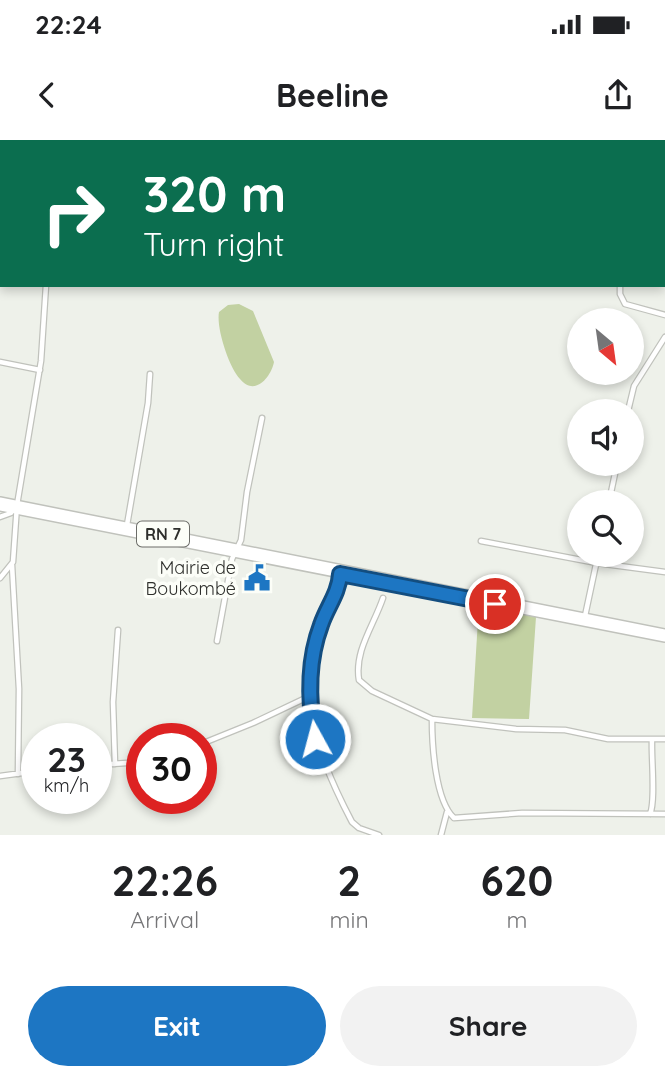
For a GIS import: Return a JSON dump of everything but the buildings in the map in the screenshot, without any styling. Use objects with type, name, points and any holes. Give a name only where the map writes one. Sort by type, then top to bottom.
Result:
[{"type":"main road","name":"RN 7","points":[[0,501],[15,509],[235,550]]},
{"type":"main road","name":"RN 7","points":[[0,507],[127,526],[665,638]]},
{"type":"main road","name":"RN 7","points":[[332,570],[665,633]]},
{"type":"street","points":[[18,774],[19,689],[13,562],[15,509],[40,370],[46,287]]},
{"type":"street","points":[[620,287],[625,304],[652,309],[665,315]]},
{"type":"street","points":[[631,399],[634,386],[665,337]]},
{"type":"street","points":[[0,362],[40,370]]},
{"type":"street","points":[[127,526],[148,402],[150,374]]},
{"type":"street","points":[[217,641],[235,550],[241,540],[247,492],[262,418]]},
{"type":"street","points":[[0,517],[15,509]]},
{"type":"street","points":[[481,541],[567,557]]},
{"type":"street","points":[[0,578],[13,562]]},
{"type":"street","points":[[585,616],[596,567]]},
{"type":"street","points":[[627,567],[665,572]]},
{"type":"street","points":[[332,570],[338,590],[327,608],[315,641],[310,696],[315,739],[346,811],[359,828],[379,835]]},
{"type":"street","points":[[383,598],[360,652],[357,668],[359,680],[372,691],[432,719],[516,729],[565,730],[608,739],[665,739]]},
{"type":"street","points":[[115,764],[113,702],[118,630]]},
{"type":"street","points":[[217,737],[310,696]]},
{"type":"street","points":[[432,719],[435,764],[447,812],[441,835]]},
{"type":"street","points":[[650,814],[654,800],[651,778],[652,739]]},
{"type":"street","points":[[112,764],[126,763]]},
{"type":"street","points":[[0,776],[21,774]]},
{"type":"street","points":[[447,812],[454,818],[522,813],[665,814]]},
{"type":"green space","points":[[239,304],[253,311],[274,362],[270,374],[257,385],[251,386],[240,379],[221,337],[219,312],[228,305]]},
{"type":"green space","points":[[479,603],[536,617],[529,719],[472,718]]},
{"type":"place","name":"Mairie de Boukombé","points":[[257,578]]},
{"type":"route","points":[[315,739],[309,688],[312,657],[327,608],[338,590],[340,574],[495,604]]}]
